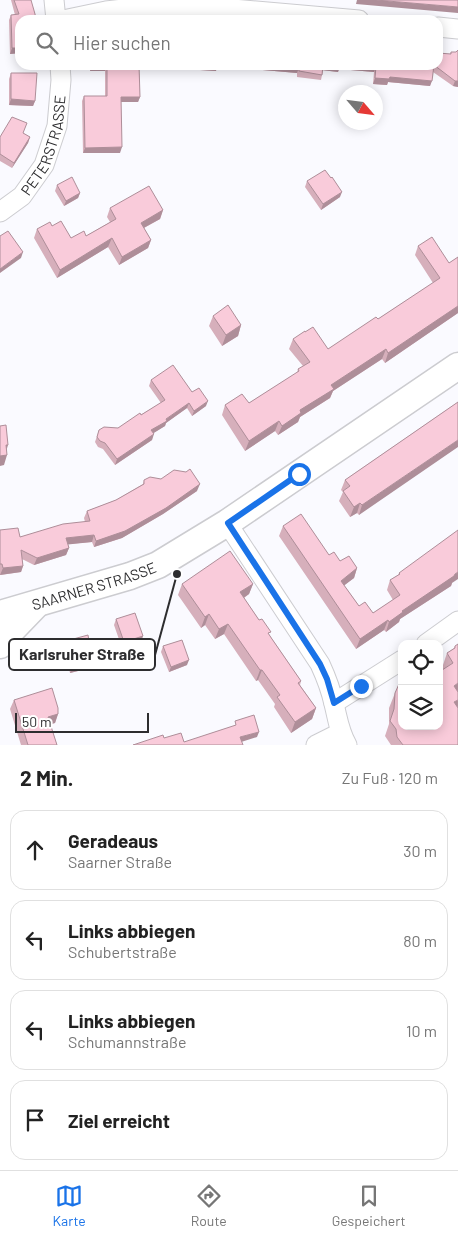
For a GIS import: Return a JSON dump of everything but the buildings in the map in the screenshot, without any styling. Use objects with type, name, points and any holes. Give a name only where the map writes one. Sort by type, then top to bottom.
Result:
[{"type":"main road","name":"SAARNER STRASSE","points":[[0,614],[35,606],[158,566],[228,523],[458,366]]},
{"type":"main road","points":[[0,645],[35,606]]},
{"type":"street","points":[[54,0],[56,15]]},
{"type":"street","points":[[87,15],[149,6],[198,3],[312,15]]},
{"type":"street","points":[[443,27],[458,28]]},
{"type":"street","name":"PETERSTRASSE","points":[[0,212],[22,196],[44,165],[57,126],[60,70]]},
{"type":"street","points":[[228,523],[320,664],[327,679],[343,739],[316,745]]},
{"type":"street","points":[[432,640],[458,621]]},
{"type":"street","points":[[334,703],[398,663]]},
{"type":"place","name":"Karlsruher Straße","points":[[177,574]]},
{"type":"route","points":[[299,474],[228,523],[320,664],[327,679],[334,703],[361,686]]}]
